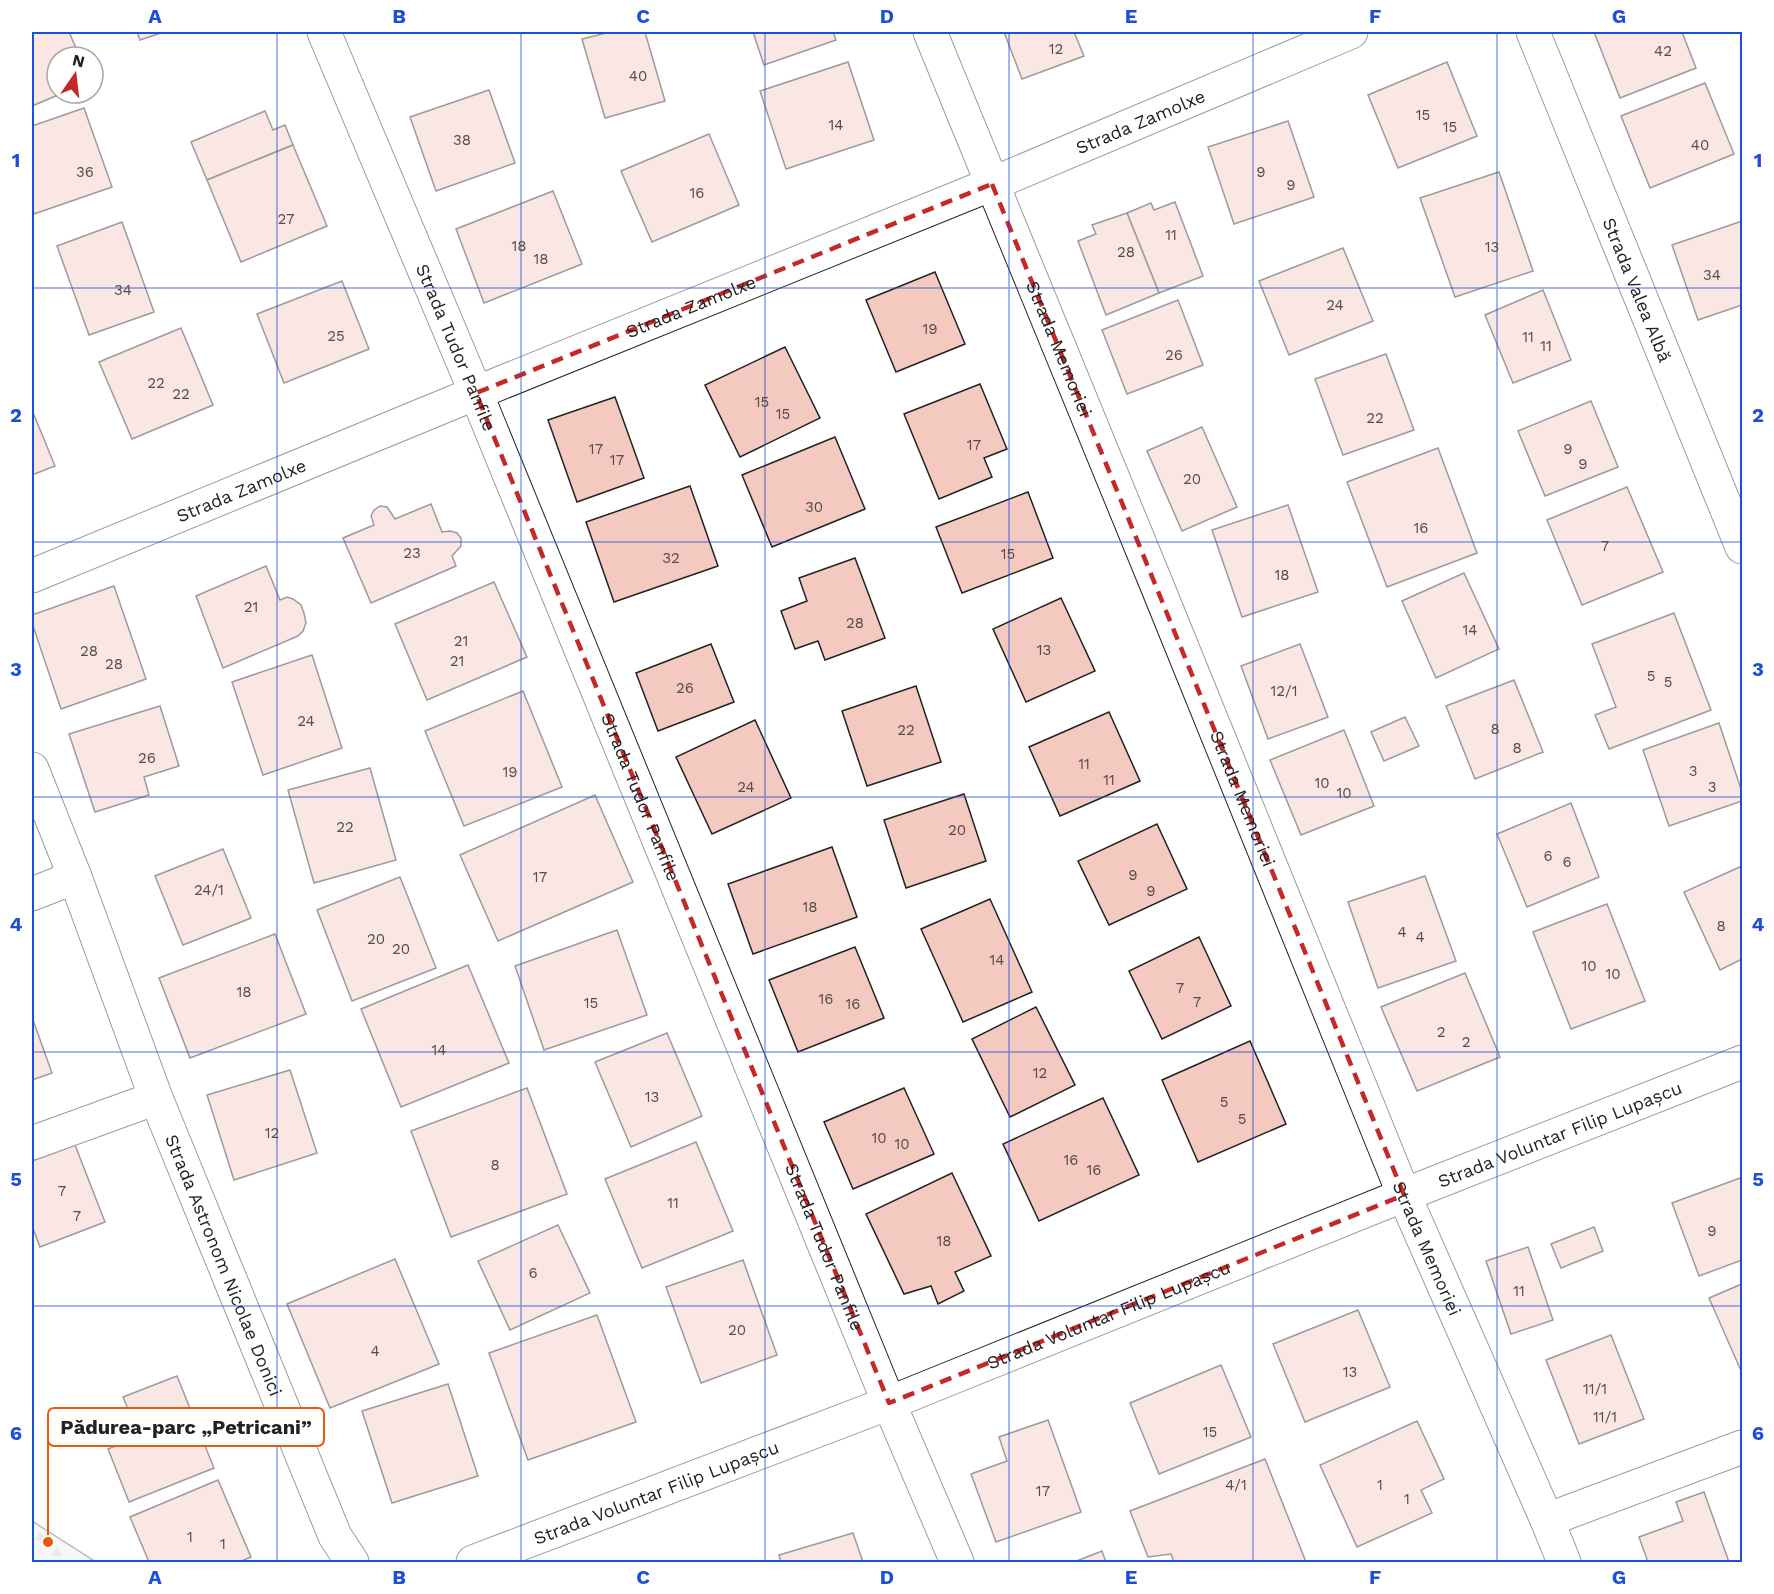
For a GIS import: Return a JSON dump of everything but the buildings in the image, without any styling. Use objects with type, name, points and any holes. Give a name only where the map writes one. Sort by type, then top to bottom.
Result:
[{"type":"street","name":"Strada Tudor Panfile","points":[[324,32],[476,393],[889,1403],[957,1563]]},
{"type":"street","name":"Strada Memoriei","points":[[930,32],[1404,1195],[1564,1563]]},
{"type":"street","name":"Strada Zamolxe","points":[[32,576],[992,184],[1351,32]]},
{"type":"street","name":"Strada Valea Albă","points":[[1533,32],[1743,547]]},
{"type":"street","name":"Strada Astronom Nicolae Donici","points":[[32,769],[75,877],[156,1098],[334,1536],[352,1563]]},
{"type":"street","points":[[32,894],[75,877]]},
{"type":"street","name":"Strada Voluntar Filip Lupașcu","points":[[473,1563],[889,1403],[1404,1195],[1743,1062]]},
{"type":"street","points":[[32,1143],[156,1098]]},
{"type":"street","points":[[1547,1520],[1743,1447]]},
{"type":"highlighted area","points":[[992,184],[1404,1195],[889,1403],[476,393]]},
{"type":"green space","points":[[32,1521],[96,1562],[32,1562]]},
{"type":"place","name":"Pădurea-parc „Petricani”","points":[[48,1542]]}]
